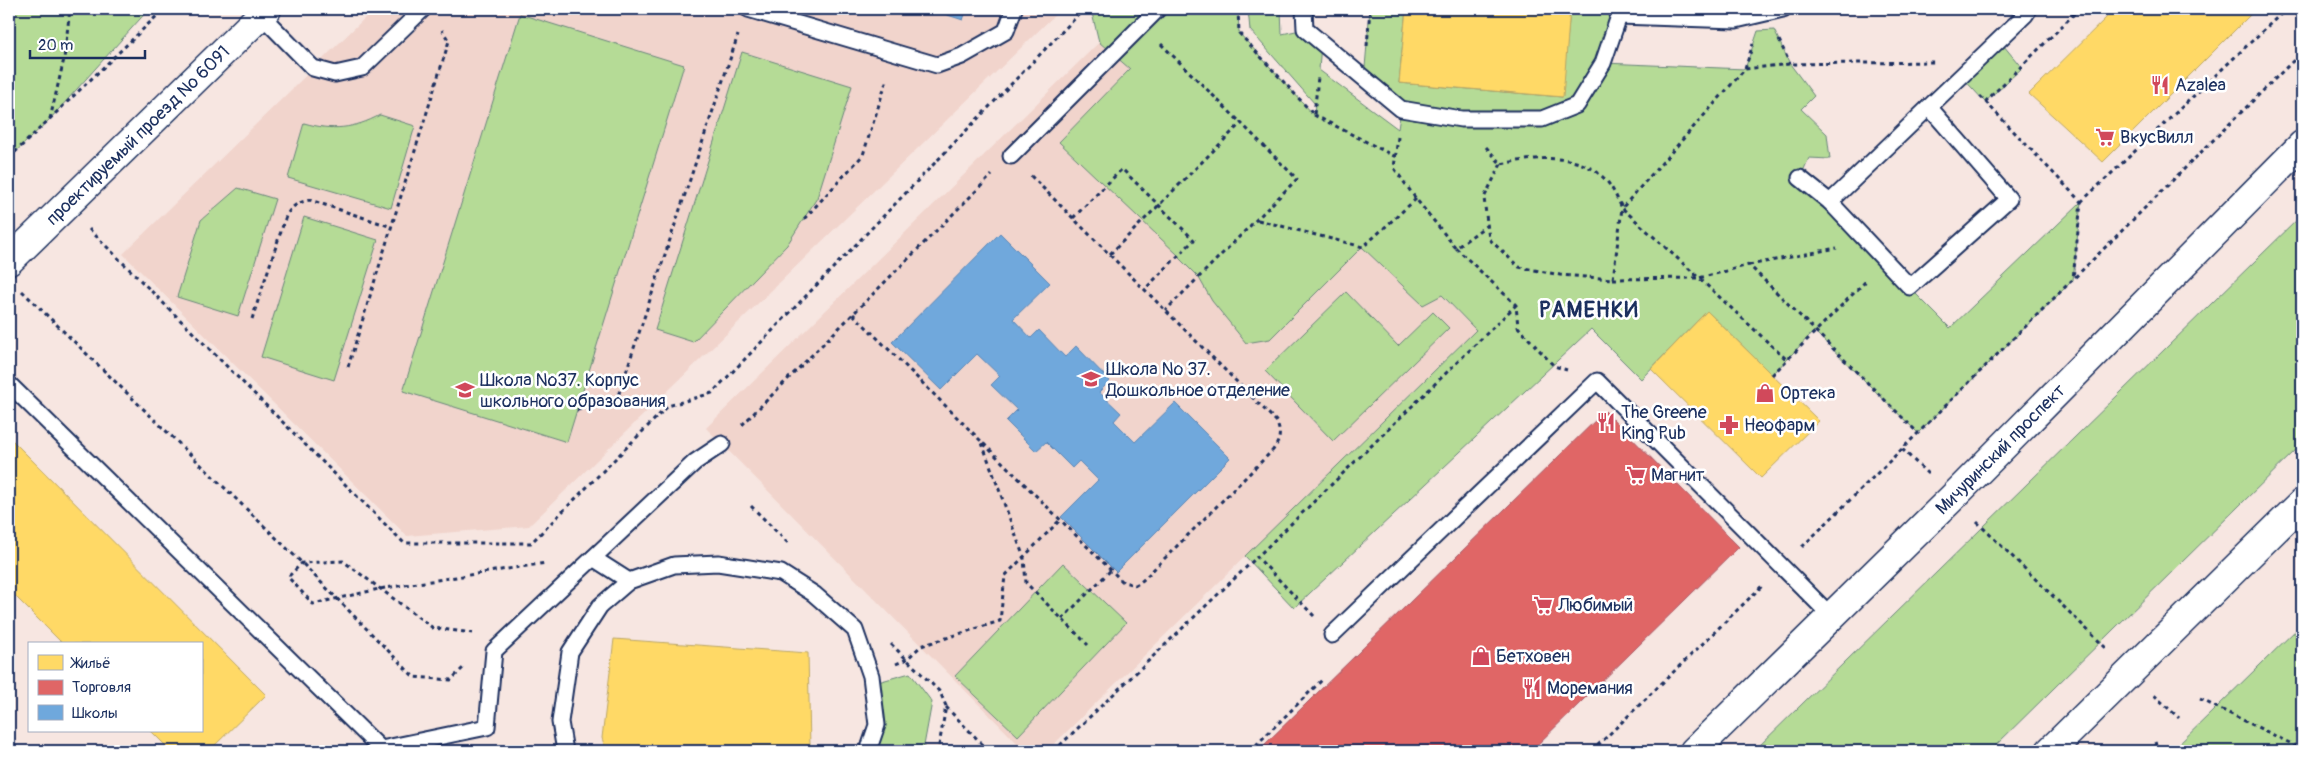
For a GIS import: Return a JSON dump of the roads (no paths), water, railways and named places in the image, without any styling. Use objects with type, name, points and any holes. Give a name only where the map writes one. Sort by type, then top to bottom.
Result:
[{"type":"main road","name":"проектируемый проезд № 6091","points":[[12,273],[65,206],[264,12]]},
{"type":"main road","name":"Мичуринский проспект","points":[[1694,751],[1952,498],[2302,145]]},
{"type":"main road","points":[[2050,751],[2302,503]]},
{"type":"lane","points":[[264,12],[313,68],[335,74],[362,68],[424,9]]},
{"type":"lane","points":[[748,9],[936,65],[962,56],[1006,31],[1014,9]]},
{"type":"lane","points":[[1011,156],[1158,9]]},
{"type":"lane","points":[[1304,9],[1306,29],[1401,109],[1461,119],[1542,119],[1577,105],[1604,63],[1619,16],[1736,20],[1783,9]]},
{"type":"lane","points":[[1830,202],[2025,15],[2029,9]]},
{"type":"lane","points":[[1800,178],[1830,202],[1910,287],[2009,199],[1929,107]]},
{"type":"lane","points":[[1332,635],[1597,381],[1832,617]]},
{"type":"lane","points":[[9,384],[380,750],[487,727],[494,651],[695,462],[722,444]]},
{"type":"lane","points":[[593,558],[629,581]]},
{"type":"lane","points":[[565,751],[560,722],[570,652],[600,606],[629,581],[674,565],[718,563],[781,573],[814,594],[855,630],[871,676],[877,725],[868,751]]},
{"type":"place","name":"Azalea","points":[[2160,85]]},
{"type":"place","name":"ВкусВилл","points":[[2105,137]]},
{"type":"place","name":"Школа № 37. Дошкольное отделение","points":[[1091,379]]},
{"type":"place","name":"Школа №37. Корпус школьного образования","points":[[465,390]]},
{"type":"place","name":"Ортека","points":[[1765,393]]},
{"type":"place","name":"The Greene King Pub","points":[[1606,422]]},
{"type":"place","name":"Неофарм","points":[[1729,425]]},
{"type":"place","name":"Магнит","points":[[1636,475]]},
{"type":"place","name":"Любимый","points":[[1543,605]]},
{"type":"place","name":"Бетховен","points":[[1481,656]]},
{"type":"place","name":"Моремания","points":[[1532,688]]},
{"type":"district","name":"РАМЕНКИ","points":[[1589,310]]}]
